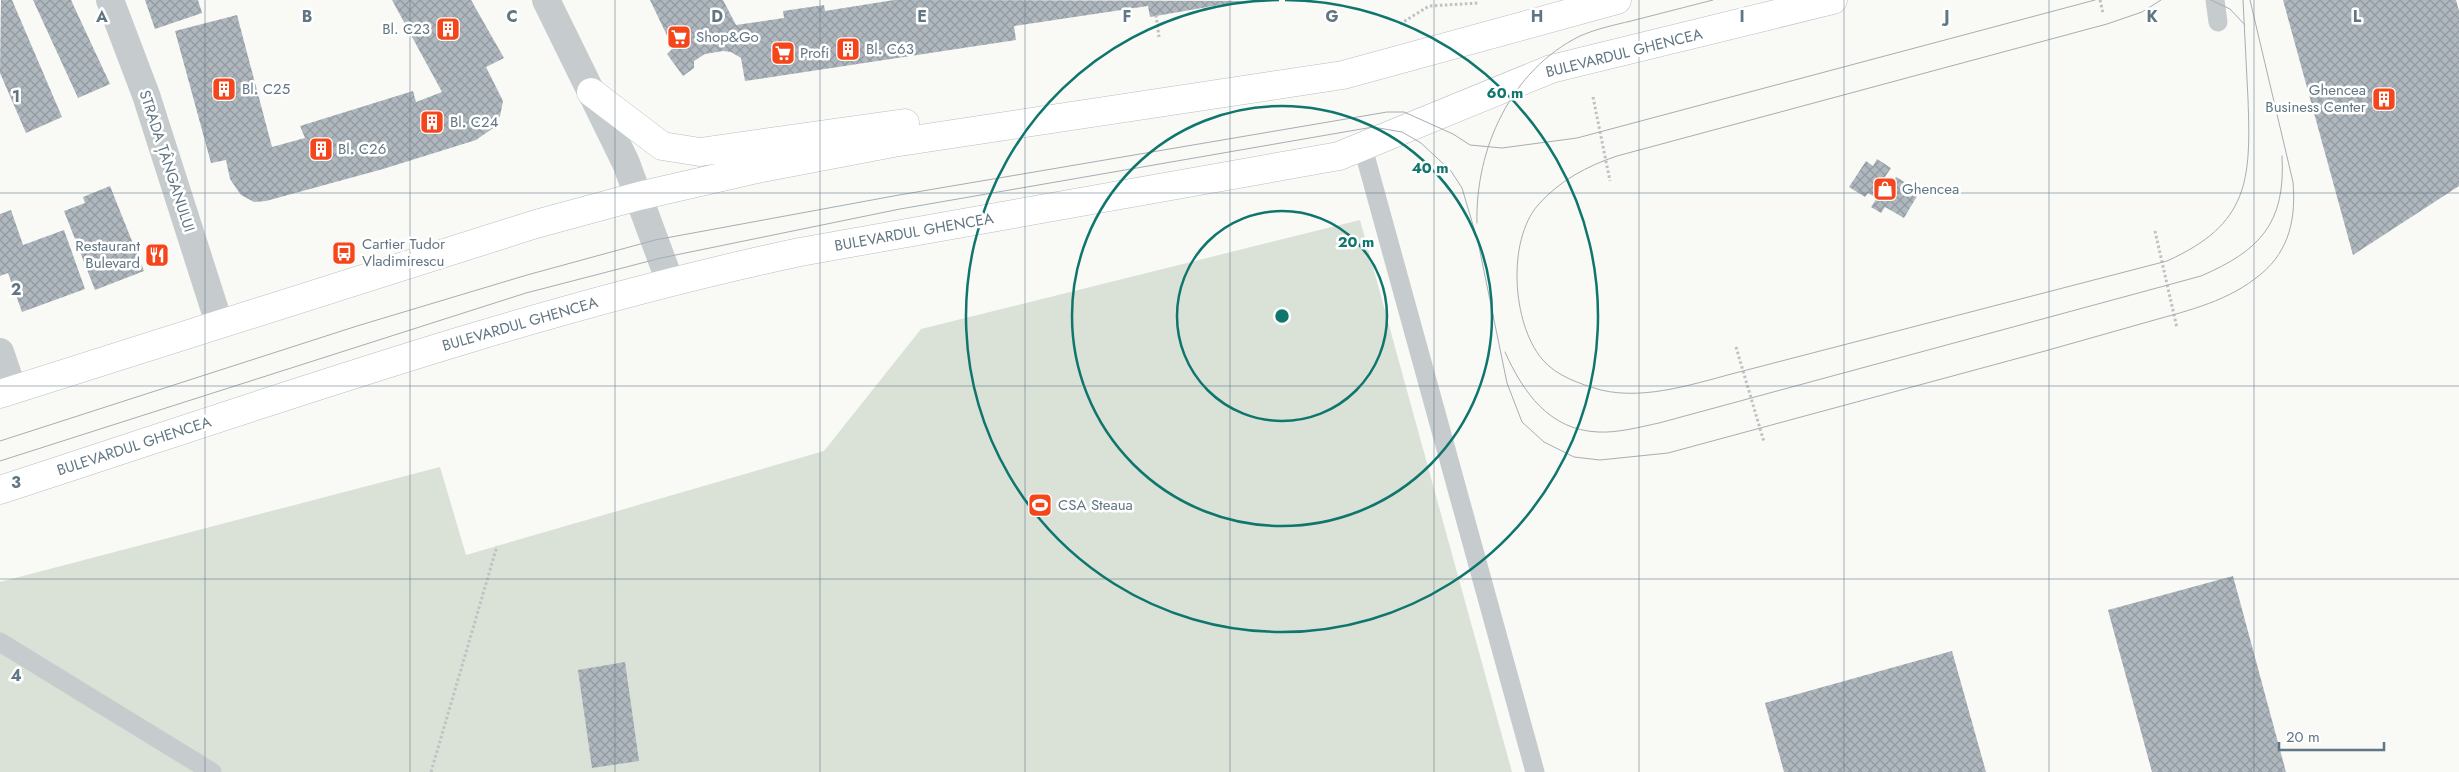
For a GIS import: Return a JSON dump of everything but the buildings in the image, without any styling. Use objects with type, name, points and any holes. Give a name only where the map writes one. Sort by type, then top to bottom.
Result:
[{"type":"main road","points":[[6,392],[527,227],[639,196],[762,168],[893,143],[1343,74],[1617,0]]},
{"type":"main road","name":"BULEVARDUL GHENCEA","points":[[0,490],[465,339],[670,282],[800,252],[1340,156],[1551,69],[1833,0]]},
{"type":"main road","points":[[591,92],[662,146],[700,152],[963,115],[999,127]]},
{"type":"street","name":"STRADA ȚÂNGANULUI","points":[[110,0],[146,94],[219,323]]},
{"type":"street","points":[[546,0],[639,196],[670,282]]},
{"type":"street","points":[[0,352],[6,392]]},
{"type":"lane","points":[[2215,0],[2218,22]]},
{"type":"lane","points":[[1363,148],[1535,772]]},
{"type":"lane","points":[[0,642],[212,772]]},
{"type":"path","points":[[2100,0],[2103,13]]},
{"type":"path","points":[[1156,15],[1159,37]]},
{"type":"path","points":[[1593,97],[1610,181]]},
{"type":"path","points":[[2155,231],[2178,328]]},
{"type":"path","points":[[1736,347],[1764,442]]},
{"type":"path","points":[[431,772],[497,546]]},
{"type":"shaded area","name":"CSA Steaua","points":[[1360,220],[1512,772],[0,772],[0,582],[440,467],[466,555],[824,451],[921,329]]},
{"type":"tram line","points":[[1477,223],[1478,195],[1483,167],[1491,140],[1502,114],[1517,91],[1535,69],[1556,51],[1580,36],[1599,29],[1713,0]]},
{"type":"tram line","points":[[0,441],[357,326],[527,275],[655,240],[899,195],[1387,112],[1404,112],[1453,134],[1470,145],[1502,148],[1577,138],[2095,0]]},
{"type":"tram line","points":[[2161,0],[2142,12],[2107,24],[1617,156],[1574,175],[1546,196],[1538,205],[1528,220],[1521,239],[1517,282],[1519,304],[1524,325],[1532,344],[1548,365],[1561,375],[1577,382],[1601,390],[1619,393],[1655,392],[1691,385],[2167,261],[2194,247],[2215,232],[2229,215],[2239,197],[2245,177],[2249,128],[2243,0]]},
{"type":"tram line","points":[[2211,0],[2230,9],[2245,25]]},
{"type":"tram line","points":[[0,461],[526,293],[661,258],[900,209],[1373,127],[1402,132],[1421,143],[1451,171],[1462,188],[1478,242],[1507,383],[1522,422],[1544,442],[1574,457],[1600,460],[1668,453],[2180,313],[2222,298],[2261,274],[2271,265],[2285,244],[2292,220],[2294,195],[2293,182],[2250,0]]},
{"type":"tram line","points":[[1505,352],[1529,394],[1540,406],[1565,424],[1581,430],[1613,432],[1659,423],[2201,276],[2239,256],[2265,232],[2279,200],[2282,180],[2282,156]]},
{"type":"place","name":"Bl. C23","points":[[448,29]]},
{"type":"place","name":"Shop&Go","points":[[679,37]]},
{"type":"place","name":"Bl. C63","points":[[848,49]]},
{"type":"place","name":"Profi","points":[[783,53]]},
{"type":"place","name":"Bl. C25","points":[[224,89]]},
{"type":"place","name":"Ghencea Business Center","points":[[2384,99]]},
{"type":"place","name":"Bl. C24","points":[[432,122]]},
{"type":"place","name":"Bl. C26","points":[[321,149]]},
{"type":"place","name":"Ghencea","points":[[1885,189]]},
{"type":"place","name":"Cartier Tudor Vladimirescu","points":[[344,253]]},
{"type":"place","name":"Restaurant Bulevard","points":[[157,255]]},
{"type":"place","name":"CSA Steaua","points":[[1040,505]]}]
